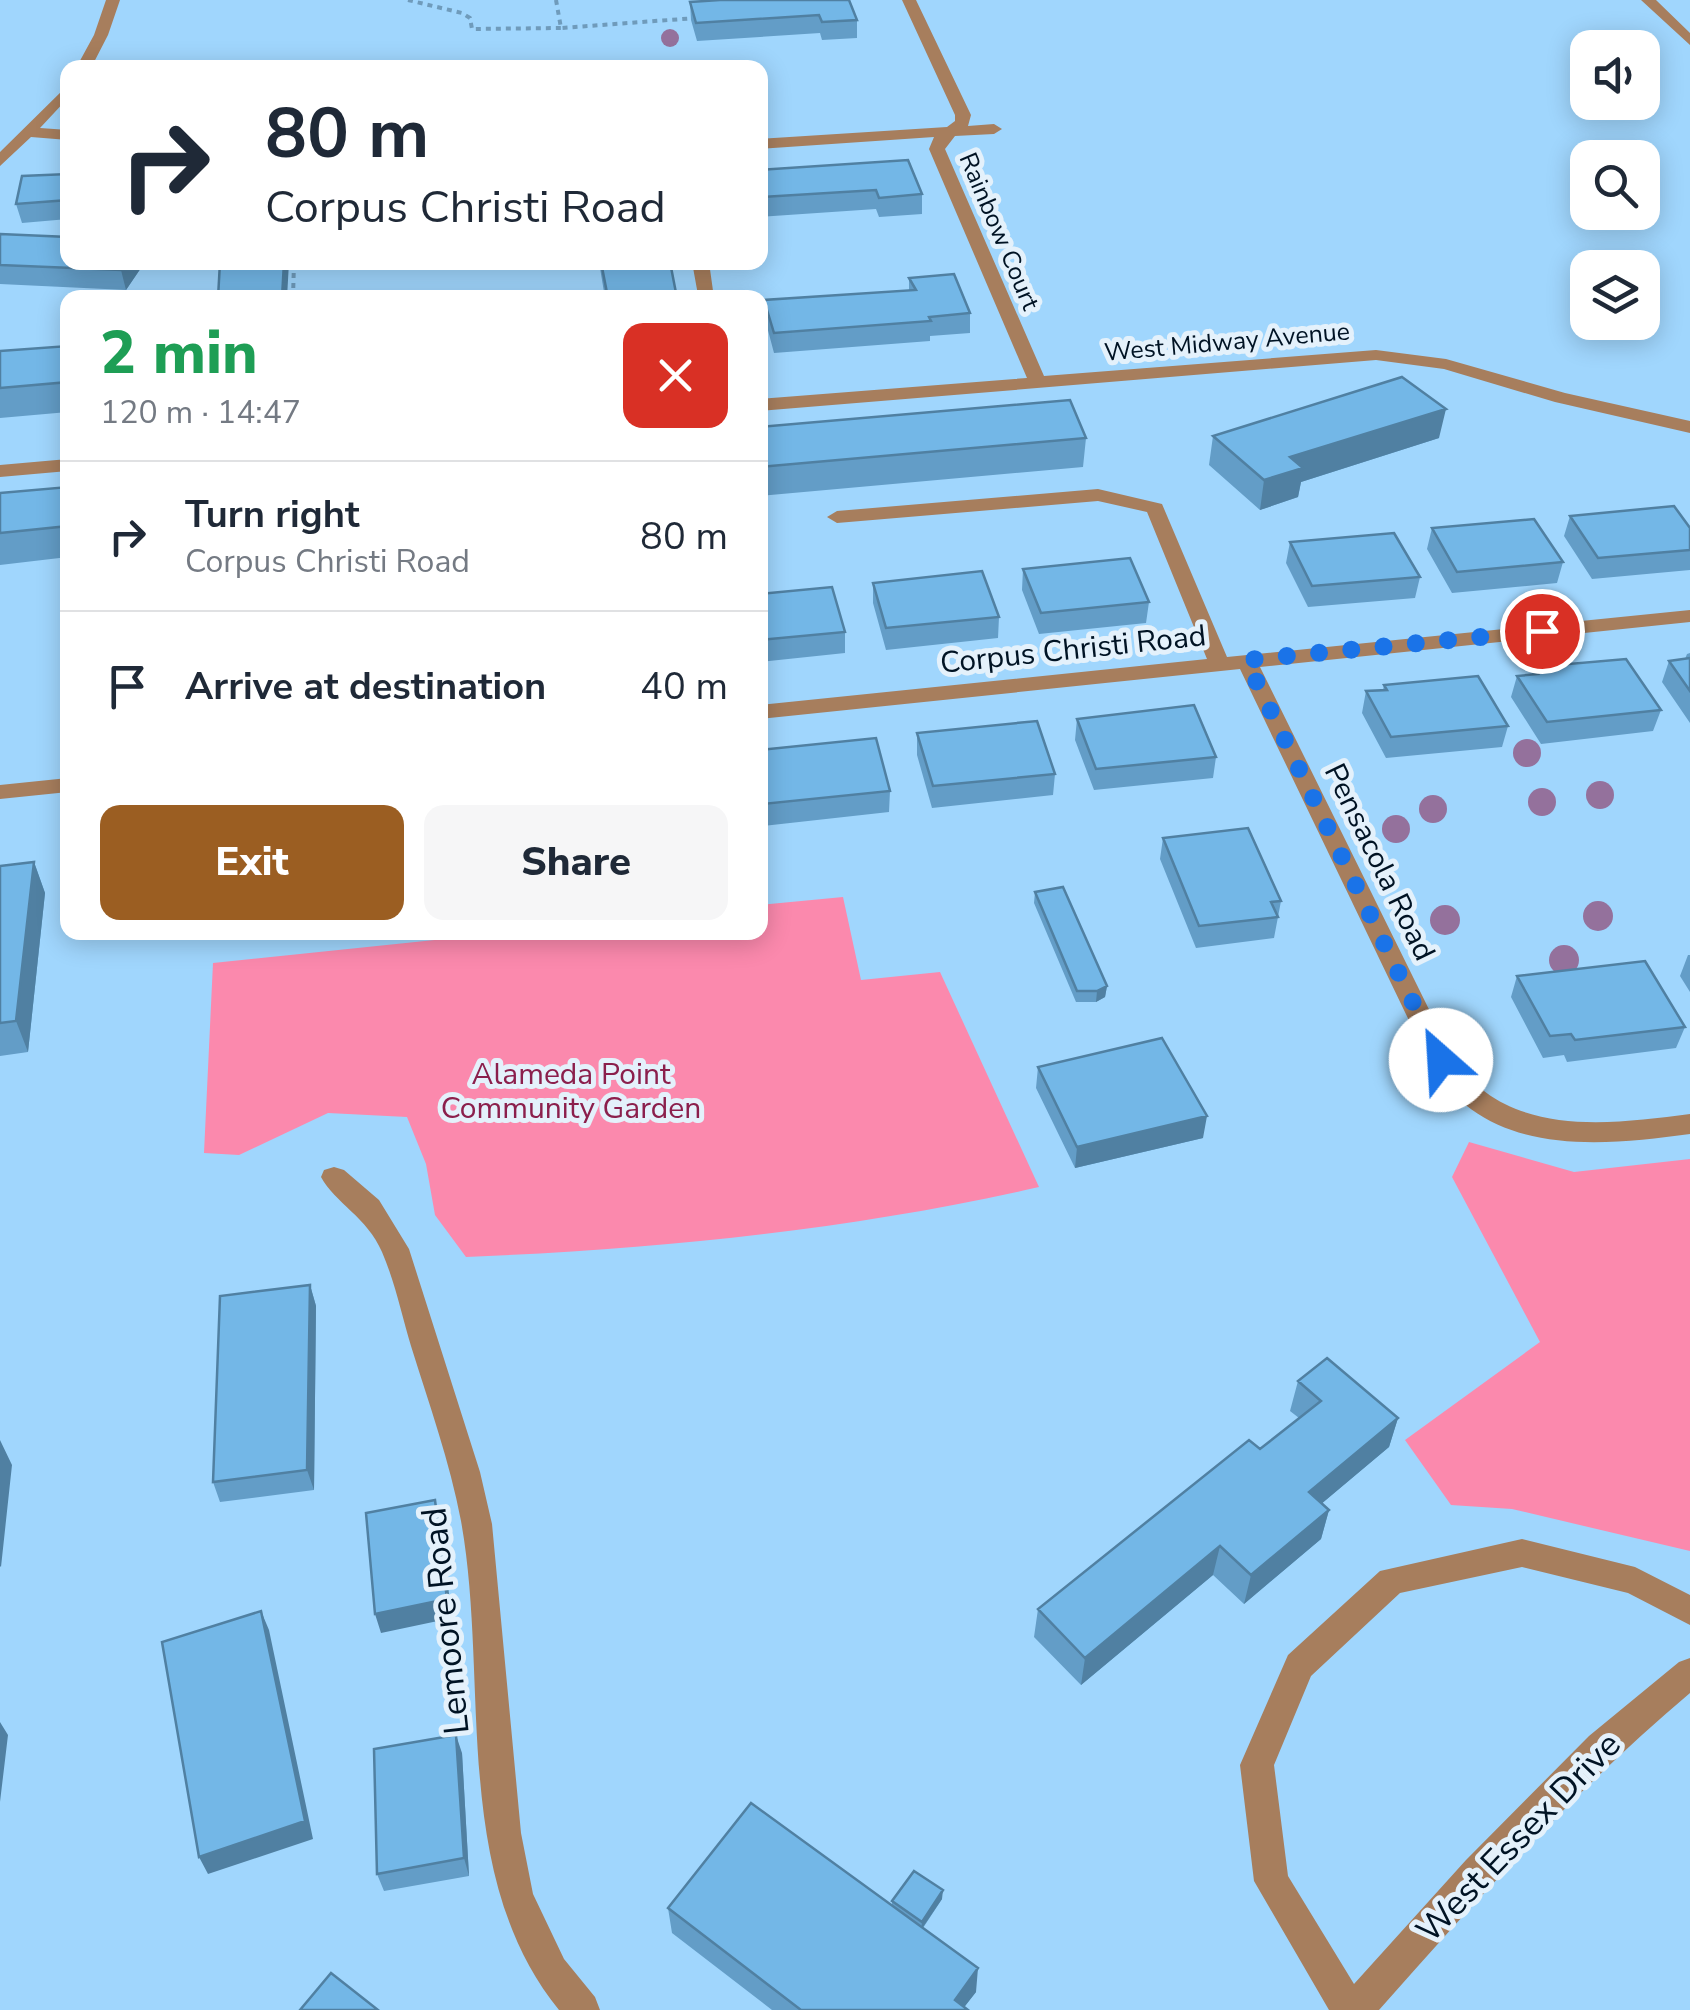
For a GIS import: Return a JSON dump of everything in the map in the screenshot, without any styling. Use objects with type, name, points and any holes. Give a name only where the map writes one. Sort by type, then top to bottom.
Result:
[{"type":"street","points":[[88,60],[101,36],[113,0]]},
{"type":"street","name":"Rainbow Court","points":[[909,0],[963,115],[962,123],[939,140],[938,149],[1037,381]]},
{"type":"street","points":[[1648,0],[1690,41]]},
{"type":"street","points":[[0,161],[60,98]]},
{"type":"street","points":[[768,143],[994,130]]},
{"type":"street","points":[[30,132],[60,134]]},
{"type":"street","name":"West Midway Avenue","points":[[768,404],[1340,356],[1408,357],[1632,416],[1690,426]]},
{"type":"street","points":[[0,471],[60,466]]},
{"type":"street","points":[[837,517],[1098,495],[1155,508],[1219,663]]},
{"type":"street","name":"Corpus Christi Road","points":[[768,711],[1690,616]]},
{"type":"street","name":"Pensacola Road","points":[[1246,660],[1441,1060],[1464,1092],[1502,1113],[1549,1131],[1606,1135],[1690,1124]]},
{"type":"street","points":[[0,792],[60,786]]},
{"type":"street","name":"Lemoore Road","points":[[334,1177],[369,1208],[395,1249],[465,1472],[477,1524],[504,1834],[516,1897],[551,1972],[582,2010]]},
{"type":"street","points":[[1352,2010],[1272,1881],[1257,1766],[1300,1666],[1390,1581],[1522,1553],[1635,1581],[1690,1611]]},
{"type":"street","name":"West Essex Drive","points":[[1352,2010],[1478,1872],[1588,1761],[1690,1673]]},
{"type":"path","points":[[408,0],[461,10],[470,18],[472,30],[700,18]]},
{"type":"path","points":[[556,0],[561,28]]},
{"type":"green space","name":"Alameda Point Community Garden","points":[[843,897],[861,980],[940,972],[1039,1187],[897,1215],[754,1235],[466,1257],[435,1215],[426,1164],[407,1117],[328,1113],[239,1155],[204,1153],[213,963],[435,940],[768,940],[768,904]]},
{"type":"green space","points":[[1469,1142],[1574,1172],[1690,1159],[1690,1551],[1512,1509],[1451,1505],[1405,1440],[1540,1342],[1452,1177]]},
{"type":"building","points":[[849,0],[857,20],[822,22],[819,15],[696,23],[690,2]]},
{"type":"building","points":[[908,160],[922,194],[879,198],[876,190],[768,197],[768,169]]},
{"type":"building","points":[[60,174],[60,201],[16,204],[22,176]]},
{"type":"building","points":[[0,234],[60,237],[60,267],[0,265]]},
{"type":"building","points":[[220,270],[284,270],[282,290],[218,290]]},
{"type":"building","points":[[603,270],[672,270],[675,290],[606,290]]},
{"type":"building","points":[[954,274],[970,313],[929,317],[931,321],[774,333],[768,300],[916,290],[909,278]]},
{"type":"building","points":[[60,347],[60,383],[0,388],[0,351]]},
{"type":"building","points":[[1402,377],[1446,409],[1290,457],[1303,468],[1264,480],[1213,436]]},
{"type":"building","points":[[1070,400],[1086,438],[768,466],[768,426]]},
{"type":"building","points":[[60,488],[60,527],[0,533],[0,493]]},
{"type":"building","points":[[1674,506],[1690,528],[1690,550],[1598,558],[1570,516]]},
{"type":"building","points":[[1534,519],[1563,562],[1457,572],[1432,528]]},
{"type":"building","points":[[1394,533],[1420,577],[1312,586],[1290,542]]},
{"type":"building","points":[[1130,558],[1149,602],[1041,613],[1023,569]]},
{"type":"building","points":[[982,571],[999,617],[886,628],[873,583]]},
{"type":"building","points":[[832,587],[845,632],[768,639],[768,593]]},
{"type":"building","points":[[1690,658],[1690,691],[1669,661]]},
{"type":"building","points":[[1626,659],[1661,710],[1547,722],[1517,676],[1538,674],[1534,667]]},
{"type":"building","points":[[1478,676],[1508,726],[1391,737],[1366,691],[1387,690],[1384,685]]},
{"type":"building","points":[[1194,705],[1216,757],[1096,769],[1077,719]]},
{"type":"building","points":[[1037,721],[1055,774],[933,786],[917,733]]},
{"type":"building","points":[[876,738],[890,791],[768,803],[768,749]]},
{"type":"building","points":[[1248,828],[1281,901],[1271,902],[1278,917],[1199,926],[1163,838]]},
{"type":"building","points":[[34,862],[16,1021],[0,1023],[0,866]]},
{"type":"building","points":[[1063,887],[1107,986],[1097,991],[1077,991],[1035,892]]},
{"type":"building","points":[[1645,961],[1685,1027],[1575,1040],[1571,1034],[1550,1036],[1517,976]]},
{"type":"building","points":[[1162,1038],[1207,1116],[1077,1147],[1038,1067]]},
{"type":"building","points":[[310,1285],[307,1470],[213,1482],[220,1296]]},
{"type":"building","points":[[1327,1358],[1398,1418],[1309,1492],[1329,1510],[1251,1575],[1220,1546],[1085,1658],[1038,1609],[1249,1440],[1260,1449],[1321,1401],[1298,1381]]},
{"type":"building","points":[[435,1500],[447,1599],[375,1614],[366,1513]]},
{"type":"building","points":[[261,1611],[305,1821],[199,1857],[162,1642]]},
{"type":"building","points":[[456,1735],[464,1858],[377,1874],[374,1749]]},
{"type":"building","points":[[751,1803],[978,1968],[955,2000],[968,2010],[801,2010],[668,1908]]},
{"type":"building","points":[[914,1871],[943,1890],[922,1922],[892,1901]]},
{"type":"building","points":[[331,1973],[378,2010],[300,2010]]},
{"type":"route","points":[[1441,1060],[1246,660],[1542,631]]}]
